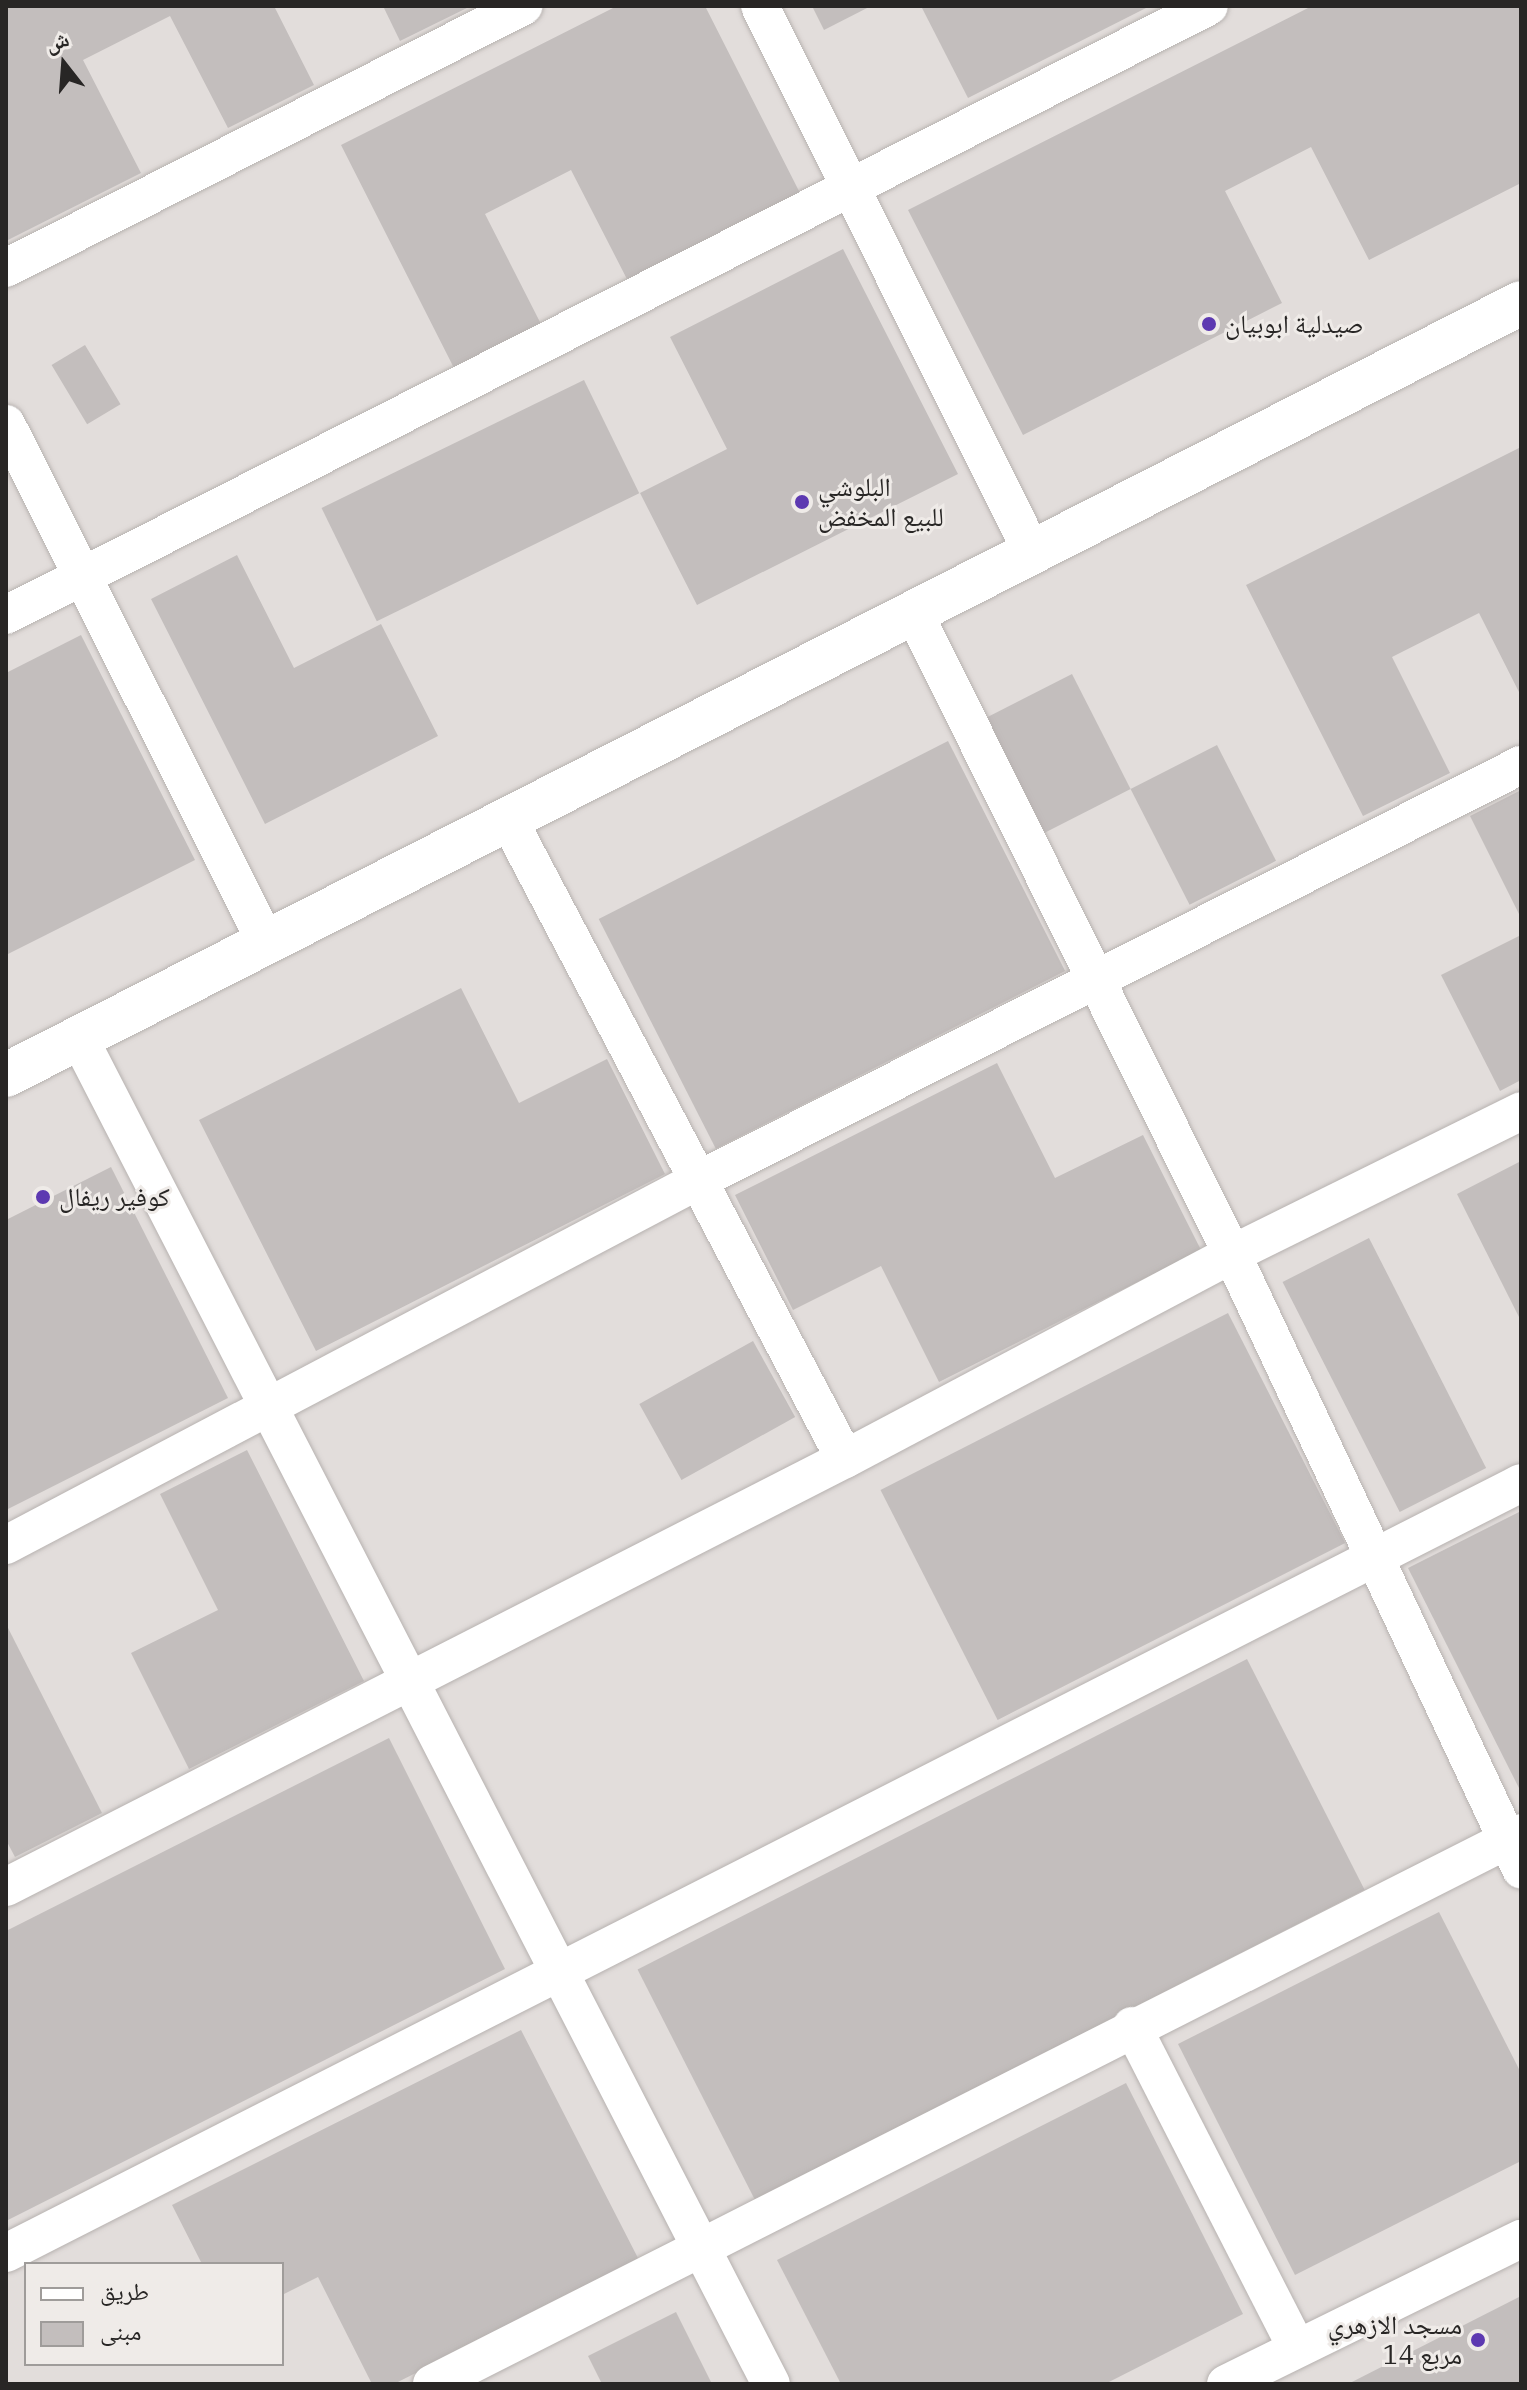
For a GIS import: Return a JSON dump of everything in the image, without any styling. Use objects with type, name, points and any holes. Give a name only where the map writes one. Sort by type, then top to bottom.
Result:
[{"type":"street","points":[[6,268],[523,6]]},
{"type":"street","points":[[760,6],[1032,552]]},
{"type":"street","points":[[6,615],[1209,6]]},
{"type":"street","points":[[6,1075],[1521,303]]},
{"type":"street","points":[[6,424],[85,574],[266,942]]},
{"type":"street","points":[[432,2384],[1132,2026],[1516,1848],[1374,1558],[1232,1254],[914,613]]},
{"type":"street","points":[[6,1545],[697,1181],[1521,765]]},
{"type":"street","points":[[508,819],[845,1459]]},
{"type":"street","points":[[79,1038],[771,2384]]},
{"type":"street","points":[[6,1887],[845,1459],[1232,1254],[1521,1111]]},
{"type":"street","points":[[6,2253],[1521,1483]]},
{"type":"street","points":[[1132,2026],[1297,2348]]},
{"type":"street","points":[[1226,2384],[1521,2239]]},
{"type":"building","points":[[6,6],[274,6],[314,85],[228,128],[170,16],[83,60],[141,173],[6,241]]},
{"type":"building","points":[[383,6],[471,6],[400,41]]},
{"type":"building","points":[[617,6],[705,6],[801,195],[629,283],[571,170],[485,214],[542,326],[455,370],[341,145]]},
{"type":"building","points":[[812,6],[871,6],[824,30]]},
{"type":"building","points":[[921,6],[1150,6],[968,98]]},
{"type":"building","points":[[1312,6],[1521,6],[1521,183],[1369,260],[1311,147],[1225,191],[1282,303],[1023,435],[908,210]]},
{"type":"building","points":[[843,249],[958,474],[697,605],[640,493],[727,449],[670,337]]},
{"type":"building","points":[[85,345],[121,404],[87,424],[52,365]]},
{"type":"building","points":[[584,380],[639,493],[377,621],[322,508]]},
{"type":"building","points":[[1521,447],[1521,696],[1479,613],[1392,657],[1450,773],[1363,816],[1246,585]]},
{"type":"building","points":[[237,555],[294,668],[381,624],[438,736],[265,824],[151,599]]},
{"type":"building","points":[[81,635],[195,860],[6,955],[6,673]]},
{"type":"building","points":[[1072,674],[1131,789],[1043,833],[985,718]]},
{"type":"building","points":[[948,741],[1065,971],[716,1149],[599,919]]},
{"type":"building","points":[[1217,745],[1276,861],[1190,905],[1131,789]]},
{"type":"building","points":[[1521,790],[1521,918],[1470,816]]},
{"type":"building","points":[[1521,935],[1521,1080],[1500,1091],[1441,975]]},
{"type":"building","points":[[461,988],[519,1103],[607,1059],[665,1174],[316,1351],[199,1120]]},
{"type":"building","points":[[997,1063],[1055,1178],[1143,1135],[1201,1250],[939,1382],[881,1266],[793,1310],[735,1195]]},
{"type":"building","points":[[1521,1161],[1521,1321],[1457,1194]]},
{"type":"building","points":[[111,1167],[228,1398],[6,1510],[6,1220]]},
{"type":"building","points":[[1369,1238],[1486,1468],[1400,1512],[1283,1282]]},
{"type":"building","points":[[1228,1313],[1345,1543],[998,1720],[881,1490]]},
{"type":"building","points":[[753,1341],[795,1417],[681,1480],[639,1404]]},
{"type":"building","points":[[247,1450],[364,1681],[189,1769],[131,1653],[218,1610],[160,1494]]},
{"type":"building","points":[[1521,1511],[1521,1792],[1408,1568]]},
{"type":"building","points":[[6,1624],[102,1813],[15,1857],[6,1840]]},
{"type":"building","points":[[1247,1659],[1365,1890],[755,2200],[638,1970]]},
{"type":"building","points":[[389,1738],[505,1969],[6,2221],[6,1931]]},
{"type":"building","points":[[1439,1912],[1521,2073],[1521,2161],[1295,2275],[1178,2044]]},
{"type":"building","points":[[521,2030],[639,2260],[394,2384],[372,2384],[318,2277],[284,2294],[284,2262],[201,2262],[172,2205]]},
{"type":"building","points":[[1126,2083],[1243,2314],[1105,2384],[841,2384],[777,2260]]},
{"type":"building","name":"مسجد الازهري مربع 14","points":[[1521,2296],[1521,2384],[1348,2384]]},
{"type":"building","points":[[676,2312],[712,2384],[602,2384],[588,2356]]},
{"type":"place","name":"صيدلية ابوبيان","points":[[1209,324]]},
{"type":"place","name":"البلوشي للبيع المخفض","points":[[802,502]]},
{"type":"place","name":"كوفير ريفال","points":[[43,1197]]},
{"type":"place","name":"مسجد الازهري مربع 14","points":[[1478,2340]]}]
